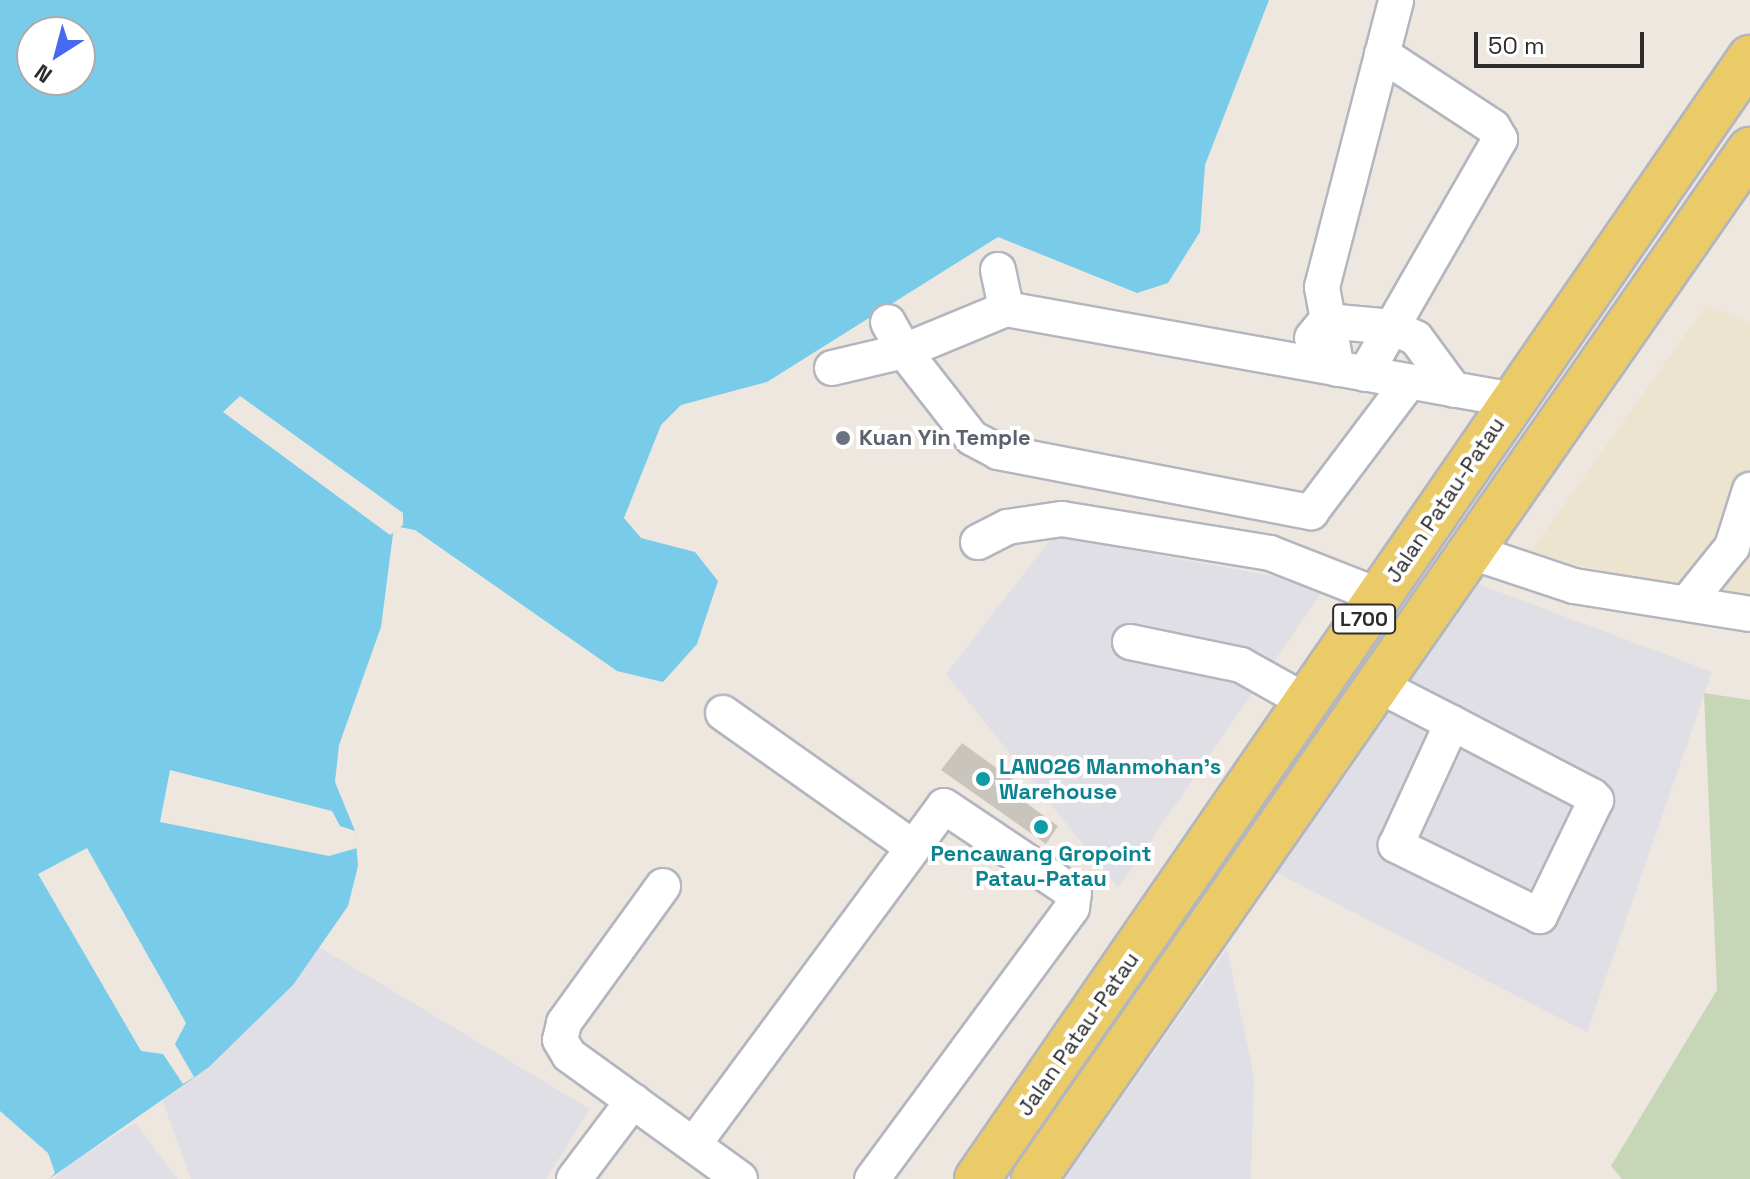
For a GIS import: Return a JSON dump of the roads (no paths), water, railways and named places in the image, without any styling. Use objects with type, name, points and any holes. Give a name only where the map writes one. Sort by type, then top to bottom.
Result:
[{"type":"main road","name":"Jalan Patau-Patau","points":[[977,1179],[1309,703],[1750,58]]},
{"type":"main road","name":"Jalan Patau-Patau","points":[[1034,1179],[1750,150]]},
{"type":"street","points":[[1351,371],[1326,321],[1322,287],[1396,0]]},
{"type":"street","points":[[1351,371],[1393,327],[1500,139],[1382,54]]},
{"type":"street","points":[[998,270],[1006,309]]},
{"type":"street","points":[[832,368],[896,337],[1006,309],[1514,400]]},
{"type":"street","points":[[1326,321],[1393,327],[1416,338],[1454,390]]},
{"type":"street","points":[[1292,361],[1326,321]]},
{"type":"street","points":[[896,337],[985,447],[1298,513],[1320,507],[1409,382]]},
{"type":"street","points":[[1687,603],[1732,547],[1750,490]]},
{"type":"street","points":[[978,542],[1007,527],[1062,519],[1270,553],[1380,596]]},
{"type":"street","points":[[1469,551],[1574,586],[1750,614]]},
{"type":"street","points":[[1130,642],[1241,665],[1309,703]]},
{"type":"street","points":[[1376,684],[1452,723],[1596,800],[1540,916],[1396,845],[1452,723]]},
{"type":"street","points":[[723,713],[911,846]]},
{"type":"street","points":[[694,1144],[911,846],[944,806],[957,810],[1074,893],[1072,908],[872,1179]]},
{"type":"street","points":[[663,886],[564,1023],[560,1040],[633,1101],[740,1179]]},
{"type":"street","points":[[574,1179],[633,1101]]},
{"type":"water","points":[[0,0],[1269,0],[1205,165],[1200,232],[1168,283],[1137,293],[998,237],[767,382],[681,405],[661,425],[624,518],[641,538],[695,552],[718,581],[697,644],[663,682],[617,671],[415,530],[394,526],[381,627],[339,745],[335,782],[355,831],[358,866],[348,906],[293,985],[209,1067],[49,1179],[0,1179]]},
{"type":"place","name":"Kuan Yin Temple","points":[[843,438]]},
{"type":"place","name":"LAN026 Manmohan's Warehouse","points":[[983,779]]},
{"type":"place","name":"Pencawang Gropoint Patau-Patau","points":[[1041,827]]}]
